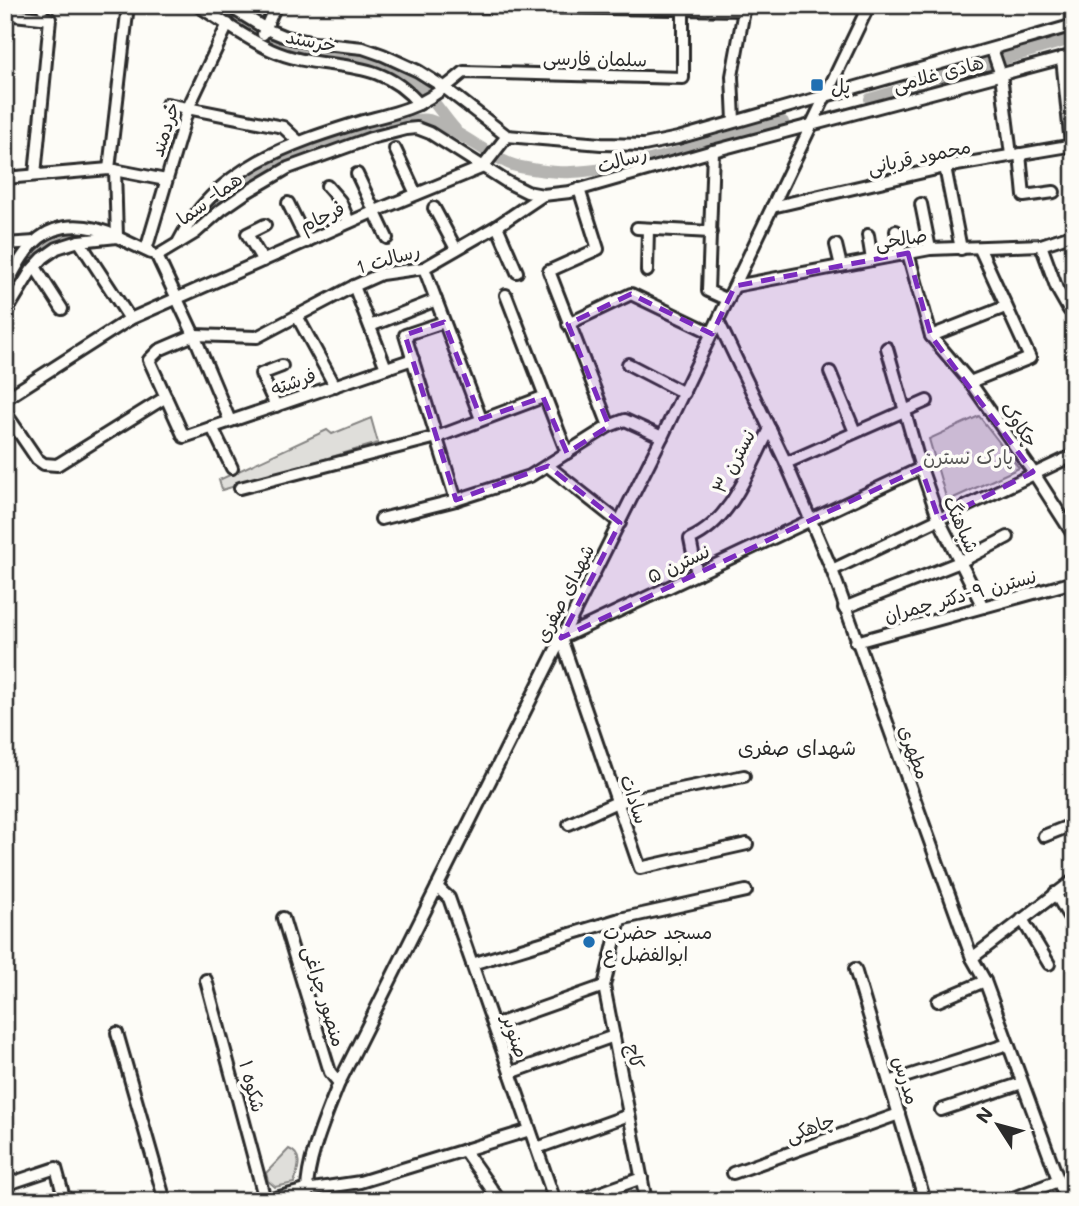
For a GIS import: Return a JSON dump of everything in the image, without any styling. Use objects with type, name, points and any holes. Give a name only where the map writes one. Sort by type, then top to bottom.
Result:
[{"type":"street","points":[[117,237],[112,169],[128,5]]},
{"type":"street","name":"خرسند","points":[[197,5],[271,50],[294,58],[364,68],[395,81],[419,104]]},
{"type":"street","points":[[227,5],[266,29],[299,40],[373,51],[418,71],[445,88],[507,136],[483,167]]},
{"type":"street","points":[[258,43],[276,5]]},
{"type":"street","points":[[393,5],[683,10],[744,8],[732,76],[734,121]]},
{"type":"street","name":"شهدای صفری","points":[[307,1195],[319,1134],[338,1083],[662,438],[869,5]]},
{"type":"street","name":"سلمان فارسی","points":[[445,88],[464,72],[683,78],[683,10]]},
{"type":"street","points":[[5,14],[50,19],[35,176]]},
{"type":"street","name":"خردمند","points":[[146,250],[188,108],[228,24]]},
{"type":"street","name":"هادی غلامی","points":[[826,94],[1074,25]]},
{"type":"street","points":[[992,49],[1001,75],[1024,196],[1054,192]]},
{"type":"street","name":"هادی غلامی","points":[[812,125],[1074,54]]},
{"type":"street","points":[[1062,58],[1072,145]]},
{"type":"street","name":"هما- سما","points":[[178,242],[196,212],[250,165],[298,141],[419,104],[445,88]]},
{"type":"street","name":"رسالت","points":[[507,136],[555,142],[644,145],[678,138],[826,94]]},
{"type":"street","points":[[167,104],[284,127],[298,141]]},
{"type":"street","name":"رسالت","points":[[483,167],[517,187],[543,195],[579,190],[812,125]]},
{"type":"street","name":"هما- سما","points":[[178,242],[195,233],[247,192],[288,168],[370,138],[406,129],[417,128],[430,133],[483,167]]},
{"type":"street","name":"محمود قربانی","points":[[772,207],[946,167],[1072,145]]},
{"type":"street","points":[[395,149],[416,194]]},
{"type":"street","points":[[713,151],[708,290],[728,300]]},
{"type":"street","name":"فرجام","points":[[130,319],[349,222],[483,167]]},
{"type":"street","points":[[946,167],[961,249]]},
{"type":"street","points":[[5,178],[112,169],[166,180]]},
{"type":"street","points":[[357,174],[387,238]]},
{"type":"street","points":[[327,186],[340,201],[349,222]]},
{"type":"street","points":[[579,190],[598,249],[549,271],[609,426]]},
{"type":"street","name":"رسالت 1","points":[[194,335],[257,337],[354,285],[381,274],[424,268],[497,226],[543,195]]},
{"type":"street","points":[[288,203],[307,242]]},
{"type":"street","points":[[921,204],[930,249]]},
{"type":"street","points":[[435,208],[456,249]]},
{"type":"street","points":[[262,261],[247,233],[265,225]]},
{"type":"street","points":[[5,287],[35,242],[59,228],[81,226],[102,229],[157,256],[230,421]]},
{"type":"street","points":[[497,226],[517,272]]},
{"type":"street","points":[[647,271],[643,228],[710,232]]},
{"type":"street","points":[[896,231],[931,336],[1005,307]]},
{"type":"street","name":"صالحی","points":[[735,286],[930,249],[1041,246],[1074,234]]},
{"type":"street","points":[[868,235],[872,260]]},
{"type":"street","points":[[5,314],[35,267],[57,248],[79,241],[117,237]]},
{"type":"street","points":[[5,399],[130,319],[79,241]]},
{"type":"street","points":[[5,244],[35,242]]},
{"type":"street","points":[[157,256],[178,242]]},
{"type":"street","points":[[836,245],[841,266]]},
{"type":"street","points":[[1041,246],[1057,289],[1069,310]]},
{"type":"street","points":[[970,382],[1030,358],[980,248]]},
{"type":"street","points":[[35,267],[62,309]]},
{"type":"street","points":[[424,268],[481,419]]},
{"type":"street","points":[[354,285],[386,368]]},
{"type":"street","points":[[568,324],[631,294],[712,333]]},
{"type":"street","points":[[506,295],[543,397],[567,453]]},
{"type":"street","points":[[370,326],[436,300]]},
{"type":"street","points":[[297,316],[335,386]]},
{"type":"street","name":"مطهری","points":[[718,321],[786,463],[832,569],[856,642],[972,958],[985,981],[1066,1201]]},
{"type":"street","points":[[444,322],[405,335],[456,500]]},
{"type":"street","points":[[5,412],[37,459],[48,465],[57,465],[166,397],[149,360],[159,350],[194,335]]},
{"type":"street","name":"چکاوک","points":[[931,336],[970,382],[1074,536]]},
{"type":"street","name":"شباهنگ","points":[[887,348],[921,468],[939,520],[983,607]]},
{"type":"street","name":"فرشته","points":[[166,397],[184,437],[413,359]]},
{"type":"street","points":[[628,364],[684,393]]},
{"type":"street","points":[[276,406],[261,374],[282,366]]},
{"type":"street","points":[[830,373],[855,432]]},
{"type":"street","points":[[240,488],[437,437],[543,397]]},
{"type":"street","points":[[786,463],[927,401]]},
{"type":"street","points":[[381,519],[530,477],[609,426],[625,420],[662,438]]},
{"type":"street","points":[[212,427],[232,467]]},
{"type":"street","name":"نسترن ۳","points":[[697,574],[690,539],[705,533],[727,510],[770,429]]},
{"type":"street","points":[[832,569],[1074,455]]},
{"type":"street","points":[[548,466],[620,523]]},
{"type":"street","name":"نسترن ۵","points":[[561,638],[921,468]]},
{"type":"street","points":[[844,608],[960,562],[1008,537]]},
{"type":"street","name":"نسترن ۹-دکتر چمران","points":[[856,642],[1074,582]]},
{"type":"street","name":"سادات","points":[[561,638],[640,868],[747,844]]},
{"type":"street","points":[[569,824],[617,802],[744,776]]},
{"type":"street","points":[[1044,836],[1074,824]]},
{"type":"street","points":[[972,958],[1074,880]]},
{"type":"street","name":"صنوبر","points":[[437,887],[449,898],[555,1201]]},
{"type":"street","points":[[472,964],[620,919],[746,891]]},
{"type":"street","points":[[1055,893],[1074,925]]},
{"type":"street","name":"منصور چراغی","points":[[283,918],[330,1072],[338,1083]]},
{"type":"street","name":"کاج","points":[[620,919],[604,986],[646,1201]]},
{"type":"street","points":[[1022,919],[1049,964]]},
{"type":"street","name":"مدرس","points":[[855,969],[925,1201]]},
{"type":"street","name":"شکوه ۱","points":[[206,980],[265,1200]]},
{"type":"street","points":[[938,1001],[985,981]]},
{"type":"street","points":[[494,1025],[604,986]]},
{"type":"street","points":[[117,1033],[165,1201]]},
{"type":"street","points":[[510,1073],[614,1036]]},
{"type":"street","points":[[889,1082],[1008,1044]]},
{"type":"street","points":[[941,1110],[1022,1083]]},
{"type":"street","points":[[537,1148],[629,1115]]},
{"type":"street","name":"چاهکی","points":[[733,1174],[899,1115]]},
{"type":"street","points":[[265,1200],[307,1195],[360,1182],[530,1130]]},
{"type":"street","points":[[464,1150],[500,1201]]},
{"type":"street","points":[[5,1185],[56,1168],[65,1201]]},
{"type":"street","points":[[577,1201],[642,1178]]},
{"type":"street","points":[[1006,1201],[1058,1181]]},
{"type":"highlighted area","points":[[908,253],[931,336],[1033,472],[939,520],[921,468],[561,638],[620,523],[548,466],[456,500],[405,335],[444,322],[481,419],[543,397],[567,453],[609,426],[568,324],[631,294],[712,334],[735,286]]},
{"type":"green space","name":"پارک نسترن","points":[[979,416],[1019,468],[947,501],[929,439]]},
{"type":"green space","points":[[371,418],[378,443],[222,490],[219,480],[327,430],[332,434]]},
{"type":"green space","points":[[289,1149],[298,1159],[294,1183],[275,1187],[268,1181],[266,1173]]},
{"type":"waterway","points":[[211,5],[271,43],[371,63],[405,76],[425,91],[455,129]]},
{"type":"waterway","points":[[870,99],[1074,38]]},
{"type":"waterway","points":[[191,227],[250,179],[272,167],[326,145],[399,123],[429,120],[450,129],[508,163],[530,169],[565,172],[597,170],[651,160],[783,122]]},
{"type":"waterway","points":[[5,301],[23,270],[46,242],[67,231],[101,234]]},
{"type":"place","name":"پل","points":[[817,85]]},
{"type":"place","name":"مسجد حضرت ابوالفضل ع","points":[[589,942]]},
{"type":"district","name":"شهدای صفری","points":[[797,746]]}]
